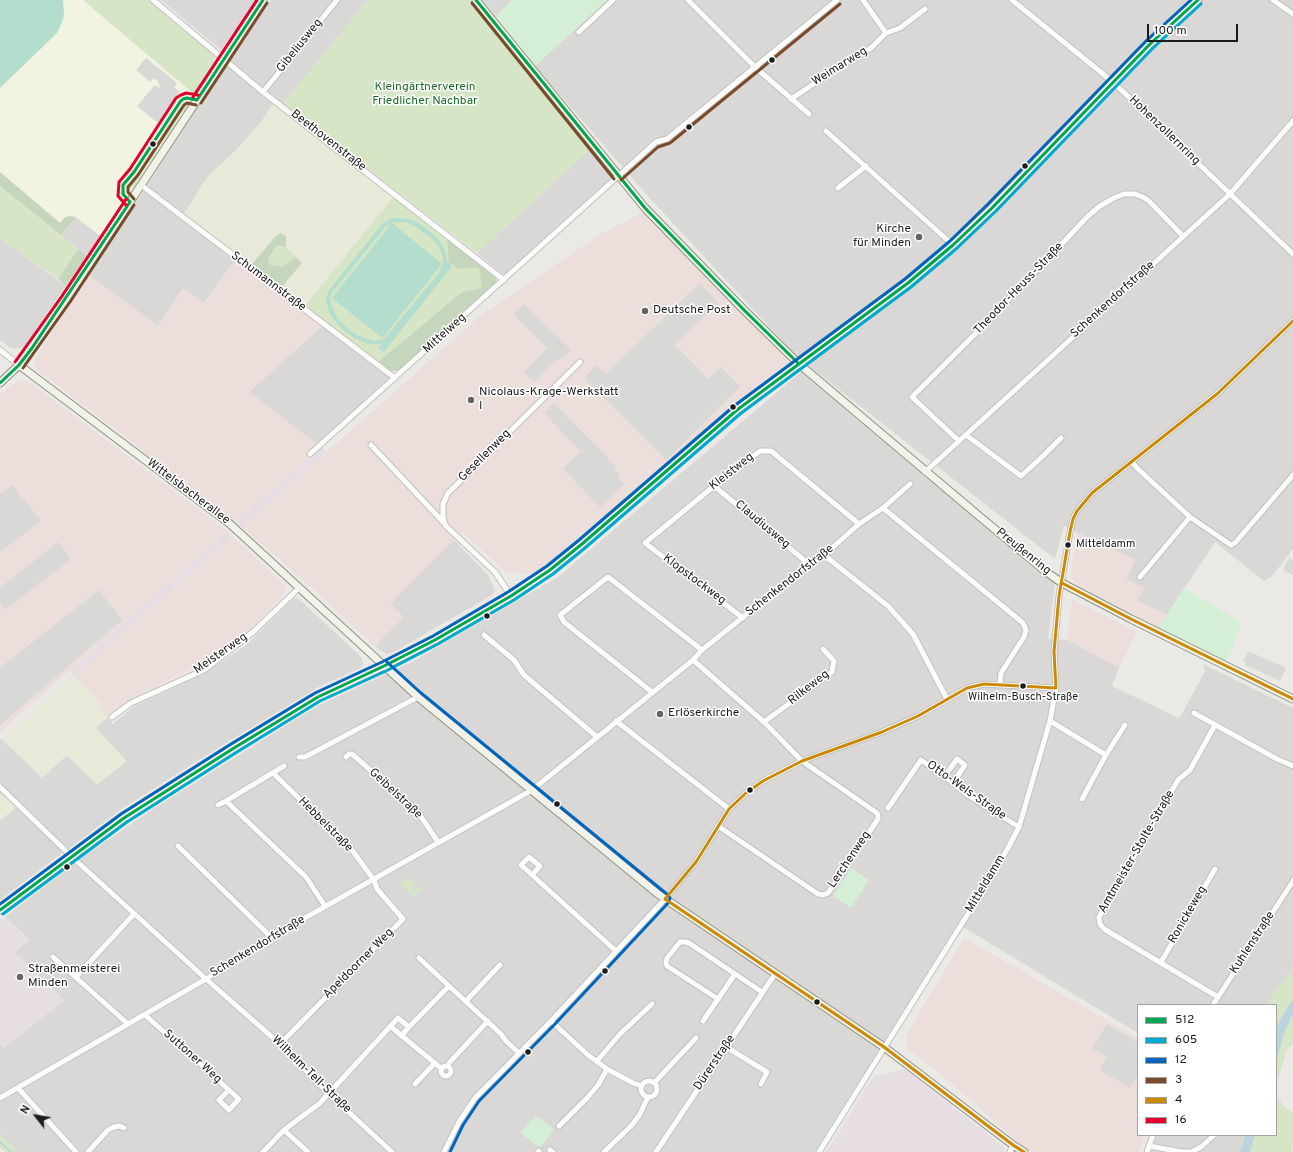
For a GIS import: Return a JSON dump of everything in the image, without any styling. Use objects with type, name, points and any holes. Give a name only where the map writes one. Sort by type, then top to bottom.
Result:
[{"type":"street","name":"Beethovenstraße","points":[[153,0],[264,92],[504,280]]},
{"type":"street","points":[[0,383],[19,365],[62,305],[263,0]]},
{"type":"street","name":"Gibeliusweg","points":[[264,92],[337,0]]},
{"type":"street","name":"Preußenring","points":[[476,0],[645,208],[730,296],[799,364],[925,472],[1045,571],[1062,583],[1131,619],[1293,699]]},
{"type":"street","points":[[579,32],[613,0]]},
{"type":"street","points":[[688,0],[755,67],[809,114]]},
{"type":"street","name":"Mittelweg","points":[[310,454],[656,142],[667,139],[837,0]]},
{"type":"street","points":[[863,0],[886,33]]},
{"type":"street","name":"Hohenzollernring","points":[[1012,0],[1113,82],[1293,254]]},
{"type":"street","points":[[0,910],[71,856],[146,803],[282,718],[318,697],[435,640],[511,596],[550,570],[737,410],[908,283],[953,245],[996,203],[1150,44],[1198,0]]},
{"type":"street","points":[[1273,0],[1293,14]]},
{"type":"street","name":"Weimarweg","points":[[791,99],[830,72],[870,48],[886,33],[900,28],[925,8]]},
{"type":"street","name":"Schenkendorfstraße","points":[[925,472],[960,442],[1230,194],[1293,121]]},
{"type":"street","points":[[826,131],[953,245]]},
{"type":"street","points":[[838,188],[866,166]]},
{"type":"street","name":"Schumannstraße","points":[[141,186],[395,378]]},
{"type":"street","name":"Theodor-Heuss-Straße","points":[[960,442],[912,398],[972,338],[1088,216],[1100,206],[1114,198],[1124,194],[1135,194],[1149,201],[1183,236]]},
{"type":"street","name":"Mitteldamm","points":[[819,1152],[982,891],[1008,848],[1019,826],[1050,721],[1056,688],[1054,652],[1059,596],[1070,532],[1073,519],[1077,511],[1092,493],[1217,394],[1293,321]]},
{"type":"street","name":"Wittelsbacherallee","points":[[0,350],[230,524],[418,697],[665,899],[884,1047],[1012,1149],[1024,1152]]},
{"type":"street","name":"Gesellenweg","points":[[445,525],[443,504],[448,493],[580,362]]},
{"type":"street","points":[[966,435],[1021,476],[1060,438]]},
{"type":"street","points":[[371,445],[445,525],[495,572],[511,596]]},
{"type":"street","name":"Kleistweg","points":[[645,543],[714,486],[760,451],[770,451],[860,524]]},
{"type":"street","points":[[1132,462],[1190,516],[1231,545],[1235,544],[1293,476]]},
{"type":"street","name":"Schenkendorfstraße","points":[[0,1098],[206,979],[271,937],[532,790],[596,736],[693,660],[702,650],[809,564],[824,555],[860,524],[883,508],[910,484]]},
{"type":"street","name":"Claudiusweg","points":[[714,486],[809,564]]},
{"type":"street","points":[[883,508],[1023,623],[1026,630],[1024,638],[1001,674],[1000,684]]},
{"type":"street","points":[[1140,577],[1190,516]]},
{"type":"street","name":"Klopstockweg","points":[[645,543],[743,618]]},
{"type":"street","points":[[824,555],[888,606],[914,634],[947,699]]},
{"type":"street","points":[[652,692],[564,622],[560,615],[608,577],[702,650]]},
{"type":"street","name":"Meisterweg","points":[[112,717],[131,703],[204,670],[253,632],[299,588]]},
{"type":"street","points":[[484,635],[514,660],[524,675],[596,736]]},
{"type":"street","name":"Rilkeweg","points":[[764,722],[832,672],[834,661],[823,649]]},
{"type":"street","points":[[693,660],[764,722],[802,761]]},
{"type":"street","points":[[444,1152],[459,1122],[475,1098],[551,1021],[665,899],[696,862],[729,809],[746,793],[763,781],[802,761],[882,732],[918,716],[967,688],[984,684],[1000,684],[1056,688]]},
{"type":"street","points":[[299,757],[305,757],[418,697]]},
{"type":"street","points":[[1194,713],[1277,759],[1293,766]]},
{"type":"street","points":[[616,721],[729,809]]},
{"type":"street","points":[[1050,721],[1106,755]]},
{"type":"street","points":[[1082,799],[1106,755],[1125,725]]},
{"type":"street","name":"Amtmeister-Stolte-Straße","points":[[1215,725],[1190,770],[1178,780],[1099,917],[1100,924],[1104,930],[1161,962],[1218,997]]},
{"type":"street","name":"Geibelstraße","points":[[346,757],[349,754],[352,754],[418,812],[438,842]]},
{"type":"street","points":[[945,776],[957,759],[965,765],[953,783]]},
{"type":"street","name":"Otto-Wels-Straße","points":[[888,808],[921,760],[945,776],[969,796],[1019,826]]},
{"type":"street","name":"Lerchenweg","points":[[718,826],[818,894],[823,895],[828,893],[878,820],[878,813],[802,761]]},
{"type":"street","points":[[218,804],[226,801],[284,766]]},
{"type":"street","name":"Hebbelstraße","points":[[273,773],[352,850],[374,880]]},
{"type":"street","name":"Wilhelm-Tell-Straße","points":[[0,787],[71,856],[134,914],[280,1044],[328,1093],[392,1152]]},
{"type":"street","points":[[226,801],[306,877],[325,906]]},
{"type":"street","points":[[178,846],[271,937]]},
{"type":"street","name":"Ronickeweg","points":[[1161,962],[1215,869]]},
{"type":"street","points":[[532,875],[616,951]]},
{"type":"street","name":"Apeldoorner Weg","points":[[280,1044],[403,919],[377,889],[374,880]]},
{"type":"street","name":"Kuhlenstraße","points":[[1214,1004],[1293,881]]},
{"type":"street","points":[[76,977],[134,914]]},
{"type":"street","points":[[718,999],[667,966],[667,958],[680,942],[689,943],[762,992]]},
{"type":"street","points":[[53,957],[128,1024]]},
{"type":"street","points":[[419,958],[502,1034],[506,1041],[519,1053]]},
{"type":"street","points":[[466,1001],[500,965]]},
{"type":"street","points":[[703,1021],[735,974]]},
{"type":"street","name":"Dürerstraße","points":[[656,1152],[775,974]]},
{"type":"street","points":[[401,1036],[449,986]]},
{"type":"street","points":[[597,1061],[620,1034],[652,1004]]},
{"type":"street","name":"Suttoner Weg","points":[[145,1015],[229,1090],[238,1099],[229,1110],[219,1100],[229,1090]]},
{"type":"street","points":[[263,1152],[284,1130],[320,1103],[398,1018],[409,1027]]},
{"type":"street","points":[[449,1063],[488,1021]]},
{"type":"street","points":[[551,1021],[588,1055],[607,1069],[632,1083],[642,1086]]},
{"type":"street","points":[[390,1026],[434,1064],[442,1069]]},
{"type":"street","points":[[654,1083],[696,1038]]},
{"type":"street","points":[[726,1047],[767,1072],[761,1084]]},
{"type":"street","points":[[416,1084],[434,1064]]},
{"type":"street","points":[[559,1126],[588,1097],[607,1069]]},
{"type":"street","points":[[642,1086],[648,1081],[654,1083]]},
{"type":"street","points":[[604,1152],[632,1125],[640,1114],[648,1097],[652,1096],[656,1092],[656,1086],[654,1083]]},
{"type":"street","points":[[642,1086],[641,1088],[643,1094],[648,1097]]},
{"type":"street","points":[[18,1088],[76,1152]]},
{"type":"street","points":[[88,1152],[108,1130],[120,1126],[124,1128]]},
{"type":"street","points":[[284,1130],[308,1152]]},
{"type":"street","points":[[1147,1152],[1153,1136]]},
{"type":"street","points":[[1149,1146],[1182,1152],[1191,1152],[1202,1147],[1213,1136]]},
{"type":"shaded area","points":[[0,0],[83,0],[194,94],[100,236],[76,217],[65,217],[60,223],[0,172]]},
{"type":"shaded area","points":[[161,0],[258,0],[221,50]]},
{"type":"shaded area","points":[[271,0],[368,0],[283,104],[227,59]]},
{"type":"shaded area","points":[[482,0],[512,0],[496,16]]},
{"type":"shaded area","points":[[607,0],[1293,0],[1293,549],[1271,577],[1264,581],[1215,542],[1167,615],[1138,601],[1126,579],[1135,560],[1064,526],[1055,559],[813,369],[787,346],[646,194],[535,66]]},
{"type":"shaded area","points":[[1152,0],[1164,0],[1172,6],[1157,25],[1143,12]]},
{"type":"shaded area","points":[[146,58],[177,83],[174,88],[180,92],[164,113],[165,115],[159,124],[137,106],[155,85],[159,88],[160,86],[157,80],[153,79],[150,82],[136,70]]},
{"type":"shaded area","points":[[225,63],[273,103],[261,122],[184,214],[238,256],[204,303],[183,289],[158,326],[89,275]]},
{"type":"shaded area","points":[[273,103],[394,196],[304,307],[281,288],[302,263],[286,247],[286,242],[275,237],[251,265],[184,214],[207,177],[237,149],[261,122]]},
{"type":"shaded area","points":[[202,106],[207,110],[184,146],[179,143]]},
{"type":"shaded area","points":[[590,149],[613,176],[504,275],[477,253]]},
{"type":"shaded area","points":[[0,172],[60,223],[65,217],[76,217],[61,235],[0,186]]},
{"type":"shaded area","points":[[645,212],[789,362],[770,376],[534,574],[506,572],[462,532],[390,604],[404,617],[375,646],[301,578],[242,527],[478,318],[601,234]]},
{"type":"shaded area","points":[[76,217],[100,236],[87,256],[61,235]]},
{"type":"shaded area","points":[[280,233],[286,236],[286,247],[277,245],[268,259],[270,265],[282,267],[296,257],[302,263],[281,288],[251,265]]},
{"type":"shaded area","points":[[0,238],[66,286],[23,348],[11,348],[0,340]]},
{"type":"shaded area","points":[[447,238],[495,276],[496,282],[399,370],[390,371],[377,363],[462,292],[482,288],[479,268],[459,269],[449,262]]},
{"type":"shaded area","points":[[841,239],[860,255],[847,271],[828,254]]},
{"type":"shaded area","points":[[78,249],[87,256],[66,286],[58,279]]},
{"type":"shaded area","points":[[236,259],[322,326],[249,392],[321,447],[235,523],[142,452],[143,450],[37,370],[34,364],[36,357],[89,275],[158,326],[184,289],[205,303]]},
{"type":"shaded area","points":[[700,283],[718,303],[675,345],[708,379],[721,367],[740,387],[666,460],[585,379],[585,377],[597,365],[606,374]]},
{"type":"shaded area","points":[[524,304],[571,350],[563,358],[557,359],[534,382],[524,372],[547,348],[513,314]]},
{"type":"shaded area","points":[[322,326],[391,379],[318,445],[249,392]]},
{"type":"shaded area","points":[[801,372],[1038,572],[1055,583],[1048,639],[1067,640],[1119,667],[1112,686],[1177,717],[1181,716],[1205,671],[1203,664],[1293,708],[1293,967],[1267,1004],[1137,1004],[1137,1032],[958,924],[815,1152],[19,1152],[0,1135],[0,1044],[4,1048],[15,953],[29,939],[5,917],[80,859],[153,809],[301,716],[322,704],[412,662],[558,577]]},
{"type":"shaded area","points":[[18,380],[26,380],[227,531],[0,732],[0,395]]},
{"type":"shaded area","points":[[554,403],[616,467],[614,469],[624,484],[600,507],[563,469],[581,451],[544,413]]},
{"type":"shaded area","points":[[321,447],[327,451],[241,528],[235,523]]},
{"type":"shaded area","points":[[12,485],[41,521],[0,552],[0,494]]},
{"type":"shaded area","points":[[227,531],[232,536],[74,676],[70,671]]},
{"type":"shaded area","points":[[1077,532],[1135,560],[1126,579],[1144,588],[1138,601],[1167,615],[1158,628],[1076,584],[1072,579],[1071,571]]},
{"type":"shaded area","points":[[232,536],[285,586],[285,593],[250,629],[201,664],[131,699],[107,718],[98,708],[101,703],[74,676]]},
{"type":"shaded area","points":[[454,540],[488,575],[495,590],[492,595],[397,650],[388,654],[381,651],[375,646],[403,617],[390,604]]},
{"type":"shaded area","points":[[58,542],[71,559],[5,610],[0,602],[0,588]]},
{"type":"shaded area","points":[[1289,558],[1293,560],[1293,575],[1283,570]]},
{"type":"shaded area","points":[[99,590],[122,620],[0,725],[0,668]]},
{"type":"shaded area","points":[[296,598],[300,600],[361,657],[363,664],[361,668],[322,685],[224,744],[123,808],[68,849],[0,784],[0,740],[2,739],[42,777],[67,755],[97,784],[95,728],[107,718],[113,724],[133,707],[200,676],[245,646],[292,600]]},
{"type":"shaded area","points":[[1072,600],[1137,632],[1119,667],[1067,640]]},
{"type":"shaded area","points":[[1248,651],[1286,668],[1280,681],[1245,665],[1246,662],[1243,661]]},
{"type":"shaded area","points":[[74,676],[101,703],[98,708],[107,718],[96,728],[127,761],[97,785],[67,755],[42,778],[2,739]]},
{"type":"shaded area","points":[[0,791],[17,807],[0,820]]},
{"type":"shaded area","points":[[17,807],[61,850],[62,853],[0,900],[0,820]]},
{"type":"shaded area","points":[[392,877],[414,897],[405,909],[382,888]]},
{"type":"shaded area","name":"Straßenmeisterei Minden","points":[[5,917],[29,939],[15,953],[65,1000],[4,1048],[0,1044],[0,921]]},
{"type":"shaded area","points":[[964,938],[1137,1037],[1137,1136],[1145,1136],[1139,1152],[1032,1152],[1021,1145],[955,1086],[907,1048],[907,1033]]},
{"type":"shaded area","points":[[661,966],[710,998],[708,1002],[659,969]]},
{"type":"shaded area","points":[[1107,1024],[1137,1041],[1137,1075],[1130,1088],[1100,1070],[1107,1057],[1092,1048]]},
{"type":"shaded area","points":[[905,1069],[1006,1149],[1004,1152],[826,1152],[874,1076]]},
{"type":"shaded area","points":[[512,1081],[523,1092],[514,1102],[503,1091]]},
{"type":"shaded area","points":[[1157,1136],[1245,1136],[1240,1152],[1151,1152]]},
{"type":"green space","points":[[0,0],[63,0],[64,13],[63,20],[57,33],[0,88]]},
{"type":"green space","points":[[83,0],[149,0],[214,55],[214,64],[194,94]]},
{"type":"green space","name":"Kleingärtnerverein Friedlicher Nachbar","points":[[368,0],[470,0],[590,149],[477,253],[283,104]]},
{"type":"green space","points":[[512,0],[607,0],[535,66],[496,16]]},
{"type":"green space","points":[[183,105],[187,106],[187,109],[182,112],[171,130],[171,133],[166,137],[153,160],[149,162],[135,187],[130,188],[129,186],[132,181]]},
{"type":"green space","points":[[0,186],[78,249],[58,279],[0,238]]},
{"type":"green space","points":[[394,196],[447,238],[460,269],[479,268],[482,288],[462,292],[377,363],[304,307]]},
{"type":"green space","points":[[392,218],[399,218],[414,221],[426,228],[438,239],[446,253],[447,261],[452,266],[384,352],[378,348],[381,344],[368,344],[351,336],[342,329],[331,316],[326,298],[329,290],[382,224]],"holes":[[[397,222],[408,223],[433,239],[440,249],[443,264],[438,274],[386,337],[381,340],[374,341],[356,335],[345,326],[337,317],[330,298],[331,294],[385,227]]]},
{"type":"green space","points":[[392,223],[442,264],[382,338],[332,298]]},
{"type":"green space","points":[[277,245],[286,247],[296,257],[282,267],[270,265],[268,259]]},
{"type":"green space","points":[[1184,588],[1242,623],[1227,662],[1158,628]]},
{"type":"green space","points":[[851,868],[869,880],[851,908],[833,896]]},
{"type":"green space","points":[[408,877],[416,883],[414,886],[410,887],[411,890],[414,891],[417,885],[422,888],[414,897],[400,885]]},
{"type":"green space","points":[[1293,967],[1293,1000],[1288,1006],[1277,1027],[1277,1004],[1267,1004]]},
{"type":"green space","points":[[1293,1014],[1293,1044],[1287,1049],[1277,1083],[1277,1060],[1284,1033]]},
{"type":"green space","points":[[1277,1096],[1283,1105],[1293,1114],[1293,1147],[1291,1152],[1250,1152],[1255,1136],[1277,1136]]},
{"type":"green space","points":[[536,1116],[554,1129],[540,1148],[520,1133]]},
{"type":"green space","points":[[0,1135],[19,1152],[5,1152],[0,1147]]},
{"type":"water","points":[[1293,1000],[1293,1014],[1284,1033],[1277,1060],[1277,1026]]},
{"type":"water","points":[[1245,1136],[1255,1136],[1250,1152],[1240,1152]]},
{"type":"waterway","points":[[0,1142],[11,1152]]},
{"type":"transit line","name":"16","points":[[193,97],[257,0]]},
{"type":"transit line","name":"512","points":[[197,100],[263,0]]},
{"type":"transit line","name":"512","points":[[476,0],[645,208],[744,310],[799,364]]},
{"type":"transit line","name":"12","points":[[0,904],[121,814],[231,744],[315,693],[382,662],[433,636],[508,592],[547,566],[734,406],[905,279],[950,241],[988,204],[1146,41],[1191,0]]},
{"type":"transit line","name":"512","points":[[0,910],[124,818],[234,748],[318,697],[435,640],[511,596],[550,570],[737,410],[908,283],[953,245],[992,208],[1150,44],[1198,0]]},
{"type":"transit line","name":"3","points":[[201,103],[267,3]]},
{"type":"transit line","name":"3","points":[[472,3],[614,179]]},
{"type":"transit line","name":"3","points":[[621,180],[658,147],[670,143],[840,4]]},
{"type":"transit line","name":"605","points":[[3,914],[127,822],[237,752],[320,701],[386,671],[438,644],[514,600],[553,574],[740,414],[911,287],[956,249],[996,211],[1153,48],[1201,4]]},
{"type":"transit line","name":"16","points":[[126,205],[118,196],[119,182],[130,169],[176,98],[186,93],[198,95]]},
{"type":"transit line","name":"512","points":[[130,202],[123,194],[123,185],[134,172],[180,102],[187,98],[197,100]]},
{"type":"transit line","name":"3","points":[[134,199],[128,192],[128,187],[138,175],[184,105],[187,103],[196,105]]},
{"type":"transit line","name":"16","points":[[15,362],[62,296],[126,199]]},
{"type":"transit line","name":"512","points":[[0,383],[19,365],[32,348],[130,202]]},
{"type":"transit line","name":"3","points":[[23,368],[70,302],[134,205]]},
{"type":"transit line","name":"4","points":[[1024,1152],[884,1047],[665,899],[696,862],[729,809],[746,793],[763,781],[802,761],[882,732],[918,716],[967,688],[984,684],[1056,688],[1054,652],[1059,596],[1070,532],[1073,519],[1077,511],[1092,493],[1217,394],[1293,321]]},
{"type":"transit line","name":"4","points":[[1062,583],[1131,619],[1293,699]]},
{"type":"transit line","name":"12","points":[[387,662],[421,693],[670,898],[669,902],[555,1024],[479,1101],[463,1125],[450,1152]]},
{"type":"place","name":"Kirche für Minden","points":[[919,237]]},
{"type":"place","name":"Deutsche Post","points":[[645,311]]},
{"type":"place","name":"Nicolaus-Krage-Werkstatt I","points":[[471,400]]},
{"type":"place","name":"Mitteldamm","points":[[1068,545]]},
{"type":"place","name":"Wilhelm-Busch-Straße","points":[[1023,686]]},
{"type":"place","name":"Erlöserkirche","points":[[660,714]]},
{"type":"place","name":"Straßenmeisterei Minden","points":[[20,977]]}]
